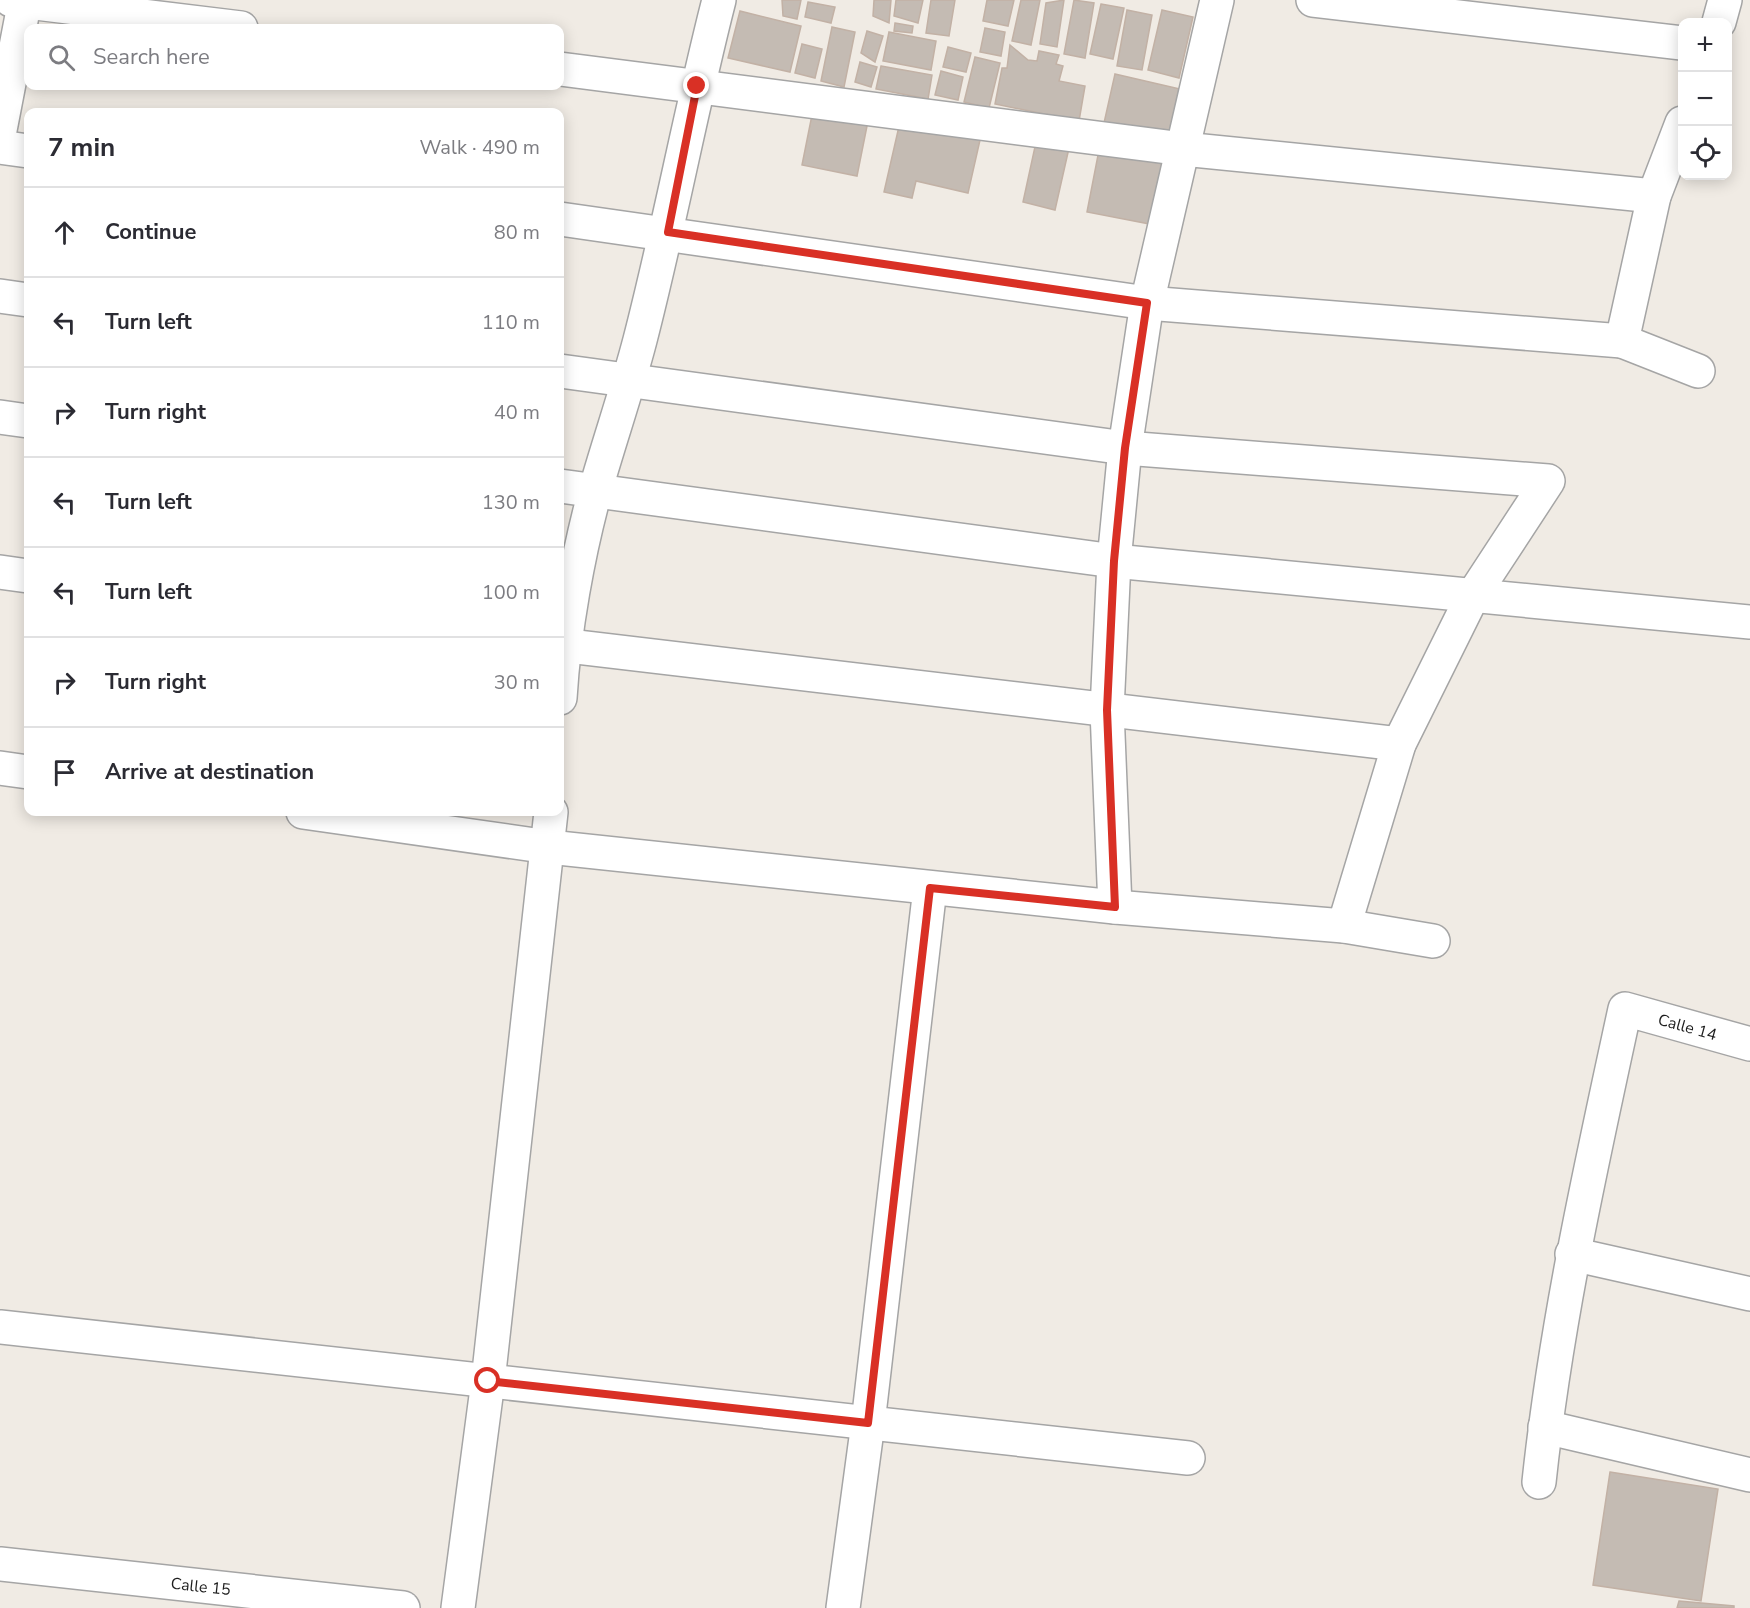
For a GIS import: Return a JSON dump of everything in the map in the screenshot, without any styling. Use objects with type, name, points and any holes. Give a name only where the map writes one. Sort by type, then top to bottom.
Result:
[{"type":"street","points":[[0,130],[20,0],[209,24]]},
{"type":"street","points":[[564,632],[596,490],[630,380],[668,232],[697,86],[719,0]]},
{"type":"street","points":[[1115,907],[1107,710],[1114,561],[1125,448],[1147,303],[1216,0]]},
{"type":"street","points":[[1313,0],[1678,43]]},
{"type":"street","points":[[1720,18],[1725,0]]},
{"type":"street","points":[[564,69],[1183,149],[1654,196]]},
{"type":"street","points":[[1622,341],[1654,196],[1682,126]]},
{"type":"street","points":[[0,147],[24,150]]},
{"type":"street","points":[[564,219],[668,232],[1147,303],[1622,341],[1698,371]]},
{"type":"street","points":[[0,296],[24,299]]},
{"type":"street","points":[[564,372],[1125,448],[1548,481],[1472,597],[1399,744],[1344,926]]},
{"type":"street","points":[[0,417],[24,420]]},
{"type":"street","points":[[564,486],[1114,561],[1750,622]]},
{"type":"street","points":[[0,572],[24,575]]},
{"type":"street","points":[[564,645],[1399,744]]},
{"type":"street","points":[[0,768],[24,771]]},
{"type":"street","points":[[331,816],[549,847],[1115,907],[1344,926],[1433,941]]},
{"type":"street","points":[[458,1608],[488,1381],[552,816]]},
{"type":"street","points":[[843,1608],[868,1423],[930,888]]},
{"type":"street","name":"Calle 14","points":[[1572,1254],[1625,1009],[1750,1044]]},
{"type":"street","points":[[1539,1482],[1545,1427],[1572,1254],[1750,1294]]},
{"type":"street","points":[[0,1327],[1188,1458]]},
{"type":"street","points":[[1545,1427],[1750,1475]]},
{"type":"street","name":"Calle 15","points":[[0,1564],[403,1608]]},
{"type":"building","points":[[782,0],[801,0],[797,19],[783,16]]},
{"type":"building","points":[[874,0],[891,0],[889,23],[873,16]]},
{"type":"building","points":[[896,0],[923,0],[918,23],[894,16]]},
{"type":"building","points":[[931,0],[955,0],[949,36],[926,33]]},
{"type":"building","points":[[987,0],[1014,0],[1008,26],[983,21]]},
{"type":"building","points":[[1021,0],[1040,0],[1031,45],[1012,41]]},
{"type":"building","points":[[1064,0],[1057,47],[1040,44],[1046,3]]},
{"type":"building","points":[[1074,0],[1094,3],[1085,58],[1064,54]]},
{"type":"building","points":[[808,2],[835,7],[831,23],[805,17]]},
{"type":"building","points":[[1101,4],[1124,8],[1113,59],[1090,54]]},
{"type":"building","points":[[1127,10],[1152,15],[1142,70],[1117,66]]},
{"type":"building","points":[[1162,10],[1193,17],[1179,78],[1148,70]]},
{"type":"building","points":[[740,11],[801,26],[790,72],[728,58]]},
{"type":"building","points":[[895,23],[913,26],[912,33],[894,31]]},
{"type":"building","points":[[832,27],[855,32],[844,87],[821,81]]},
{"type":"building","points":[[985,28],[1005,32],[1001,56],[980,52]]},
{"type":"building","points":[[867,31],[883,36],[875,62],[861,53]]},
{"type":"building","points":[[889,32],[936,41],[931,70],[883,61]]},
{"type":"building","points":[[802,44],[822,49],[815,78],[795,73]]},
{"type":"building","points":[[1010,45],[1028,60],[1037,61],[1039,51],[1059,55],[1056,64],[1063,66],[1059,81],[1085,86],[1079,121],[995,104],[1002,68],[1007,68]]},
{"type":"building","points":[[948,47],[971,53],[966,72],[943,67]]},
{"type":"building","points":[[975,57],[1000,63],[989,108],[964,102]]},
{"type":"building","points":[[860,62],[877,67],[871,87],[855,82]]},
{"type":"building","points":[[881,66],[932,75],[928,99],[876,89]]},
{"type":"building","points":[[941,71],[963,77],[958,100],[935,95]]},
{"type":"building","points":[[1115,74],[1180,89],[1168,138],[1104,123]]},
{"type":"building","points":[[813,110],[868,121],[857,176],[802,165]]},
{"type":"building","points":[[900,122],[980,140],[968,193],[916,181],[912,198],[884,192]]},
{"type":"building","points":[[1036,142],[1069,148],[1055,210],[1023,202]]},
{"type":"building","points":[[1100,145],[1168,158],[1155,225],[1087,212]]},
{"type":"building","points":[[1610,1472],[1718,1489],[1701,1601],[1593,1585]]},
{"type":"building","points":[[1679,1601],[1734,1606],[1734,1608],[1677,1608]]},
{"type":"route","points":[[488,1381],[868,1423],[930,888],[1115,907],[1107,710],[1114,561],[1125,448],[1147,303],[668,232],[697,86]]}]
